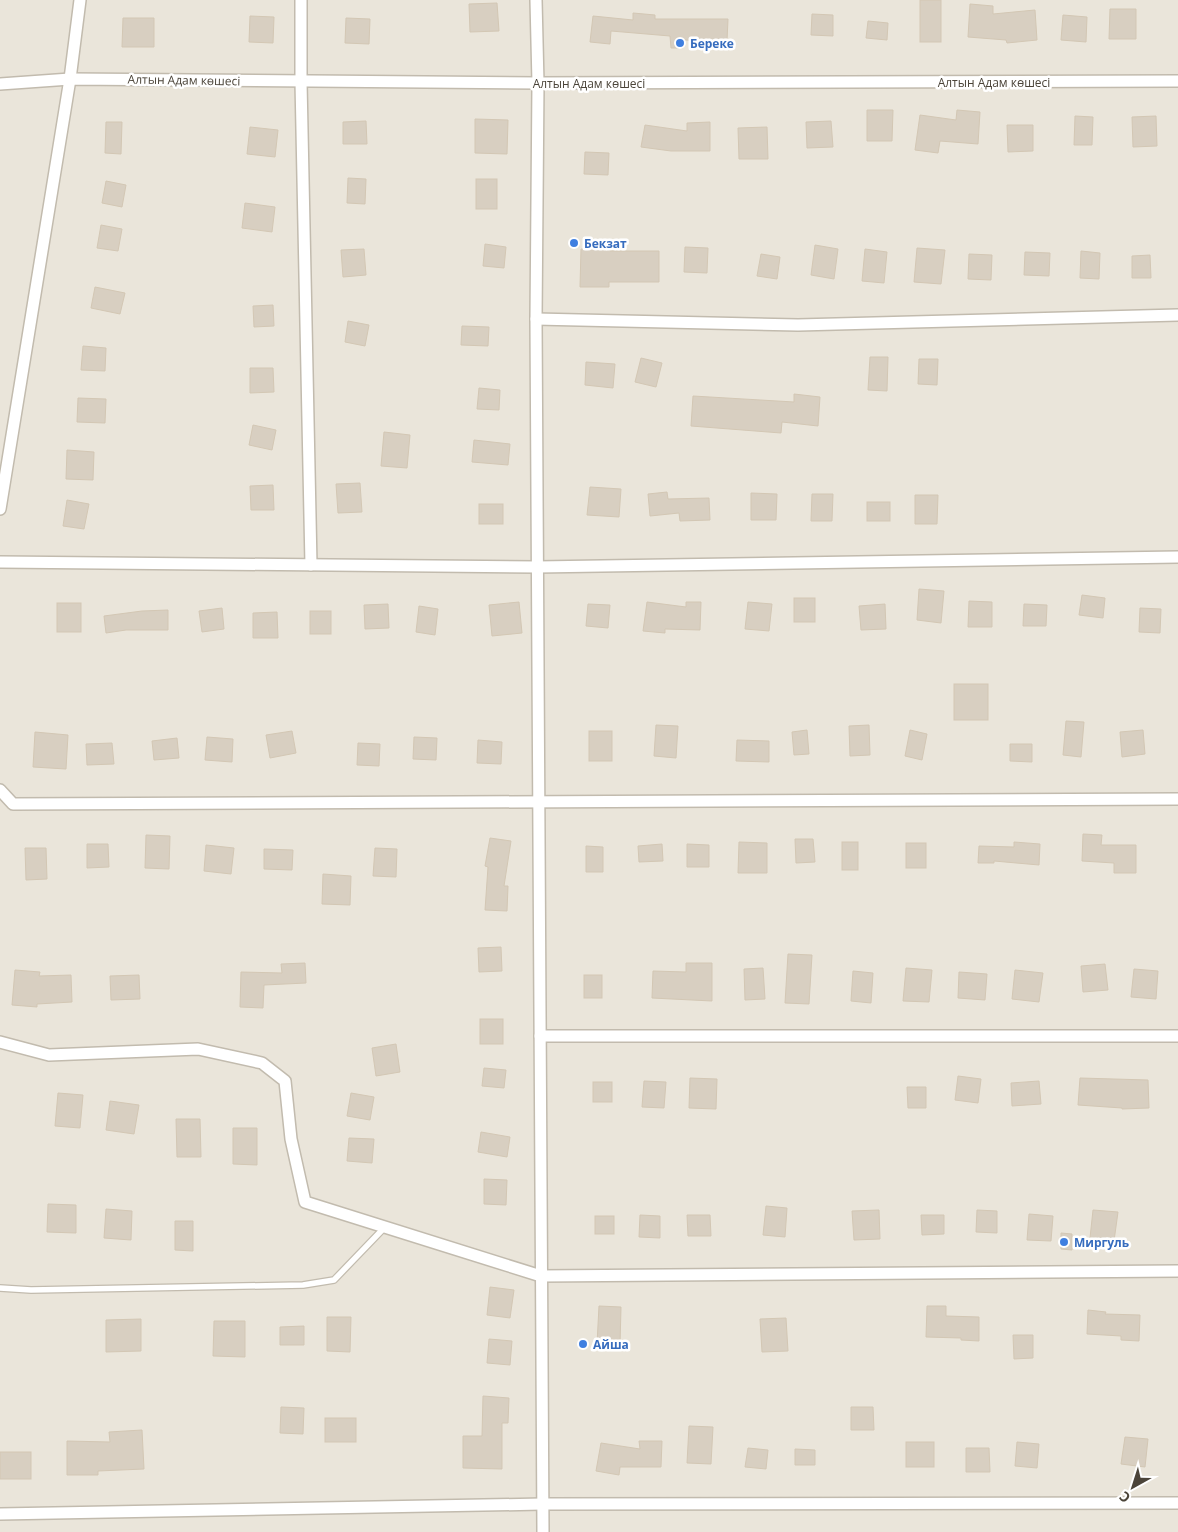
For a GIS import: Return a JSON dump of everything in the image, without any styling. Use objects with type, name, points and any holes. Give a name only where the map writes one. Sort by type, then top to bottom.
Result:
[{"type":"street","points":[[0,509],[70,79],[80,0]]},
{"type":"street","points":[[300,0],[311,565]]},
{"type":"street","points":[[536,0],[538,83],[536,319],[538,802],[543,1532]]},
{"type":"street","name":"Алтын Адам көшесі","points":[[0,84],[70,79],[538,83],[1178,81]]},
{"type":"street","points":[[536,319],[798,325],[1178,315]]},
{"type":"street","points":[[0,562],[537,567],[1178,557]]},
{"type":"street","points":[[0,790],[13,804],[1178,798]]},
{"type":"street","points":[[540,1036],[1178,1036]]},
{"type":"street","points":[[0,1042],[49,1054],[198,1049],[262,1063],[285,1081],[291,1139],[305,1202],[541,1276],[1178,1271]]},
{"type":"street","points":[[0,1514],[542,1504],[1178,1503]]},
{"type":"lane","points":[[0,1288],[31,1290],[294,1285],[334,1280],[386,1227]]},
{"type":"shaded area","points":[[0,0],[1178,0],[1178,1532],[0,1532]]},
{"type":"building","points":[[920,0],[941,0],[941,42],[920,42]]},
{"type":"building","points":[[497,3],[499,31],[470,32],[469,4]]},
{"type":"building","points":[[970,4],[993,6],[993,14],[1035,10],[1037,40],[1007,43],[1006,40],[968,37]]},
{"type":"building","points":[[1110,9],[1136,9],[1136,39],[1109,39]]},
{"type":"building","points":[[633,13],[655,15],[655,19],[728,19],[727,41],[683,40],[683,48],[671,48],[670,36],[611,31],[610,44],[590,42],[593,16],[633,20]]},
{"type":"building","points":[[812,14],[833,15],[833,36],[811,35]]},
{"type":"building","points":[[1063,15],[1087,17],[1086,42],[1061,40]]},
{"type":"building","points":[[250,16],[274,17],[273,43],[249,42]]},
{"type":"building","points":[[123,18],[154,18],[154,47],[122,47]]},
{"type":"building","points":[[346,18],[370,19],[369,44],[345,43]]},
{"type":"building","points":[[868,21],[888,23],[887,40],[866,38]]},
{"type":"building","points":[[867,110],[893,110],[892,141],[867,141]]},
{"type":"building","points":[[957,110],[980,112],[978,144],[940,141],[938,153],[915,150],[920,115],[956,120]]},
{"type":"building","points":[[1075,116],[1093,117],[1092,145],[1074,145]]},
{"type":"building","points":[[1156,116],[1157,146],[1133,147],[1132,117]]},
{"type":"building","points":[[475,119],[508,120],[507,154],[475,153]]},
{"type":"building","points":[[366,121],[367,144],[343,144],[343,122]]},
{"type":"building","points":[[831,121],[833,147],[807,148],[806,122]]},
{"type":"building","points":[[106,122],[122,122],[121,154],[105,153]]},
{"type":"building","points":[[710,122],[710,151],[671,151],[641,147],[645,125],[687,131],[687,123]]},
{"type":"building","points":[[1007,125],[1033,125],[1033,151],[1008,152]]},
{"type":"building","points":[[250,127],[278,130],[275,157],[247,154]]},
{"type":"building","points":[[767,127],[768,159],[739,159],[738,128]]},
{"type":"building","points":[[585,152],[609,153],[608,175],[584,174]]},
{"type":"building","points":[[348,178],[366,179],[365,204],[347,203]]},
{"type":"building","points":[[476,179],[497,179],[497,209],[476,209]]},
{"type":"building","points":[[106,181],[126,185],[122,207],[102,203]]},
{"type":"building","points":[[245,203],[275,207],[272,232],[242,228]]},
{"type":"building","points":[[101,225],[122,229],[118,251],[97,248]]},
{"type":"building","points":[[485,244],[506,247],[504,268],[483,266]]},
{"type":"building","points":[[815,245],[838,249],[834,279],[811,275]]},
{"type":"building","points":[[685,247],[708,248],[707,273],[684,272]]},
{"type":"building","points":[[917,248],[945,250],[941,284],[914,282]]},
{"type":"building","points":[[364,249],[366,275],[343,277],[341,250]]},
{"type":"building","points":[[581,249],[659,251],[659,282],[609,282],[609,287],[580,287]]},
{"type":"building","points":[[865,249],[887,252],[884,283],[862,281]]},
{"type":"building","points":[[1081,251],[1100,253],[1099,279],[1080,278]]},
{"type":"building","points":[[1025,252],[1050,253],[1049,276],[1024,275]]},
{"type":"building","points":[[761,254],[780,257],[777,279],[757,276]]},
{"type":"building","points":[[969,254],[992,255],[991,280],[968,279]]},
{"type":"building","points":[[1150,255],[1151,278],[1132,278],[1132,256]]},
{"type":"building","points":[[95,287],[125,293],[120,314],[91,308]]},
{"type":"building","points":[[273,305],[274,326],[254,327],[253,306]]},
{"type":"building","points":[[348,321],[369,325],[365,346],[345,342]]},
{"type":"building","points":[[462,326],[489,327],[488,346],[461,345]]},
{"type":"building","points":[[83,346],[106,348],[105,371],[81,370]]},
{"type":"building","points":[[870,357],[888,357],[887,391],[868,390]]},
{"type":"building","points":[[641,358],[662,363],[656,387],[635,382]]},
{"type":"building","points":[[919,359],[938,359],[937,385],[918,384]]},
{"type":"building","points":[[586,362],[615,364],[613,388],[585,385]]},
{"type":"building","points":[[250,368],[273,368],[274,392],[250,393]]},
{"type":"building","points":[[479,388],[500,390],[499,410],[477,409]]},
{"type":"building","points":[[794,394],[820,397],[818,426],[782,422],[781,433],[691,426],[693,396],[794,402]]},
{"type":"building","points":[[78,398],[106,399],[105,423],[77,422]]},
{"type":"building","points":[[253,425],[276,430],[272,450],[249,445]]},
{"type":"building","points":[[384,432],[410,435],[407,468],[381,466]]},
{"type":"building","points":[[474,440],[510,444],[508,465],[472,462]]},
{"type":"building","points":[[67,450],[94,452],[93,480],[66,479]]},
{"type":"building","points":[[360,483],[362,512],[338,513],[336,484]]},
{"type":"building","points":[[273,485],[274,510],[251,510],[250,486]]},
{"type":"building","points":[[590,487],[621,489],[619,517],[587,515]]},
{"type":"building","points":[[667,492],[668,499],[709,498],[710,520],[680,521],[679,513],[650,516],[648,494]]},
{"type":"building","points":[[751,493],[777,494],[776,520],[751,520]]},
{"type":"building","points":[[812,494],[833,494],[832,521],[811,521]]},
{"type":"building","points":[[915,495],[938,495],[937,524],[915,524]]},
{"type":"building","points":[[67,500],[89,504],[84,529],[63,526]]},
{"type":"building","points":[[867,502],[890,502],[890,521],[867,521]]},
{"type":"building","points":[[479,504],[503,504],[503,524],[479,524]]},
{"type":"building","points":[[919,589],[944,591],[941,623],[917,620]]},
{"type":"building","points":[[1082,595],[1105,598],[1103,618],[1079,615]]},
{"type":"building","points":[[794,598],[815,598],[815,622],[794,622]]},
{"type":"building","points":[[969,601],[992,602],[992,627],[968,627]]},
{"type":"building","points":[[519,602],[522,633],[492,636],[489,605]]},
{"type":"building","points":[[647,602],[686,607],[686,602],[701,602],[700,630],[665,629],[665,633],[643,631]]},
{"type":"building","points":[[748,602],[772,604],[769,631],[745,629]]},
{"type":"building","points":[[57,603],[81,603],[81,632],[57,632]]},
{"type":"building","points":[[388,604],[389,628],[365,629],[364,605]]},
{"type":"building","points":[[588,604],[610,605],[608,628],[586,626]]},
{"type":"building","points":[[885,604],[886,629],[861,630],[859,606]]},
{"type":"building","points":[[1024,604],[1047,605],[1046,626],[1023,626]]},
{"type":"building","points":[[419,606],[438,609],[435,635],[416,632]]},
{"type":"building","points":[[222,608],[224,629],[202,632],[199,611]]},
{"type":"building","points":[[1140,608],[1161,609],[1160,633],[1139,632]]},
{"type":"building","points":[[168,610],[168,630],[126,630],[106,633],[104,616]]},
{"type":"building","points":[[310,611],[331,611],[331,634],[310,634]]},
{"type":"building","points":[[277,612],[278,638],[253,638],[253,613]]},
{"type":"building","points":[[954,684],[988,684],[988,720],[954,720]]},
{"type":"building","points":[[1066,721],[1084,722],[1081,757],[1063,755]]},
{"type":"building","points":[[656,725],[678,726],[676,758],[654,756]]},
{"type":"building","points":[[869,725],[870,755],[850,756],[849,726]]},
{"type":"building","points":[[807,730],[809,754],[794,755],[792,732]]},
{"type":"building","points":[[910,730],[927,734],[922,760],[905,756]]},
{"type":"building","points":[[1143,730],[1145,754],[1122,757],[1120,732]]},
{"type":"building","points":[[292,731],[296,753],[270,758],[266,735]]},
{"type":"building","points":[[589,731],[612,731],[612,761],[589,761]]},
{"type":"building","points":[[35,732],[68,735],[66,769],[33,767]]},
{"type":"building","points":[[207,737],[233,739],[232,762],[205,760]]},
{"type":"building","points":[[414,737],[437,738],[436,760],[413,759]]},
{"type":"building","points":[[177,738],[179,758],[154,760],[152,741]]},
{"type":"building","points":[[478,740],[502,742],[501,764],[477,763]]},
{"type":"building","points":[[737,740],[769,741],[769,762],[736,761]]},
{"type":"building","points":[[112,743],[114,764],[87,765],[86,744]]},
{"type":"building","points":[[358,743],[380,744],[379,766],[357,765]]},
{"type":"building","points":[[1010,744],[1032,744],[1032,762],[1010,761]]},
{"type":"building","points":[[1083,834],[1102,835],[1101,845],[1136,845],[1136,873],[1114,873],[1114,863],[1082,861]]},
{"type":"building","points":[[146,835],[170,836],[169,869],[145,868]]},
{"type":"building","points":[[490,838],[511,841],[504,886],[508,886],[507,911],[485,910],[488,867],[485,866]]},
{"type":"building","points":[[795,839],[813,839],[815,862],[796,863]]},
{"type":"building","points":[[739,842],[767,843],[767,873],[738,873]]},
{"type":"building","points":[[842,842],[858,842],[858,870],[842,870]]},
{"type":"building","points":[[1014,842],[1040,844],[1039,865],[994,861],[994,863],[978,863],[979,846],[1014,847]]},
{"type":"building","points":[[906,843],[926,843],[926,868],[906,868]]},
{"type":"building","points":[[87,844],[108,844],[109,867],[87,868]]},
{"type":"building","points":[[662,844],[663,861],[639,862],[638,846]]},
{"type":"building","points":[[687,844],[709,845],[709,867],[687,867]]},
{"type":"building","points":[[206,845],[234,848],[231,874],[204,871]]},
{"type":"building","points":[[586,846],[603,847],[603,872],[586,872]]},
{"type":"building","points":[[25,848],[46,848],[47,879],[26,880]]},
{"type":"building","points":[[375,848],[397,849],[396,877],[373,876]]},
{"type":"building","points":[[264,849],[293,850],[292,870],[264,869]]},
{"type":"building","points":[[323,874],[351,876],[350,905],[322,904]]},
{"type":"building","points":[[501,947],[502,971],[479,972],[478,948]]},
{"type":"building","points":[[788,954],[812,955],[809,1004],[785,1003]]},
{"type":"building","points":[[305,963],[306,983],[264,985],[263,1008],[240,1007],[241,972],[282,973],[281,964]]},
{"type":"building","points":[[686,963],[712,963],[712,1001],[652,998],[653,971],[686,972]]},
{"type":"building","points":[[1105,964],[1108,990],[1083,992],[1081,966]]},
{"type":"building","points":[[763,968],[765,999],[745,1000],[744,969]]},
{"type":"building","points":[[906,968],[932,970],[929,1002],[903,1001]]},
{"type":"building","points":[[1134,969],[1158,971],[1156,999],[1131,997]]},
{"type":"building","points":[[15,970],[40,972],[39,976],[71,975],[72,1002],[37,1004],[37,1007],[12,1005]]},
{"type":"building","points":[[1015,970],[1043,973],[1039,1002],[1012,999]]},
{"type":"building","points":[[853,971],[873,973],[871,1003],[851,1001]]},
{"type":"building","points":[[959,972],[987,974],[985,1000],[958,998]]},
{"type":"building","points":[[139,975],[140,999],[111,1000],[110,976]]},
{"type":"building","points":[[584,975],[602,975],[602,998],[584,998]]},
{"type":"building","points":[[480,1019],[503,1019],[503,1044],[480,1044]]},
{"type":"building","points":[[396,1044],[400,1072],[376,1076],[372,1048]]},
{"type":"building","points":[[484,1068],[506,1070],[504,1088],[482,1086]]},
{"type":"building","points":[[958,1076],[981,1079],[978,1103],[955,1100]]},
{"type":"building","points":[[690,1078],[717,1079],[716,1109],[689,1108]]},
{"type":"building","points":[[1080,1078],[1148,1080],[1149,1108],[1122,1109],[1078,1105]]},
{"type":"building","points":[[644,1081],[666,1082],[664,1108],[642,1107]]},
{"type":"building","points":[[1039,1081],[1041,1104],[1012,1106],[1011,1083]]},
{"type":"building","points":[[593,1082],[612,1082],[612,1102],[593,1102]]},
{"type":"building","points":[[907,1087],[926,1087],[926,1108],[908,1108]]},
{"type":"building","points":[[58,1093],[83,1095],[80,1128],[55,1126]]},
{"type":"building","points":[[351,1093],[374,1097],[370,1120],[347,1116]]},
{"type":"building","points":[[110,1101],[139,1105],[134,1134],[106,1130]]},
{"type":"building","points":[[176,1119],[200,1119],[201,1157],[177,1157]]},
{"type":"building","points":[[233,1128],[257,1128],[257,1165],[233,1164]]},
{"type":"building","points":[[481,1132],[510,1137],[507,1157],[478,1152]]},
{"type":"building","points":[[349,1138],[374,1139],[372,1163],[347,1161]]},
{"type":"building","points":[[484,1179],[507,1180],[506,1205],[484,1204]]},
{"type":"building","points":[[48,1204],[76,1205],[76,1233],[47,1232]]},
{"type":"building","points":[[766,1206],[787,1208],[785,1237],[763,1235]]},
{"type":"building","points":[[106,1209],[132,1211],[131,1240],[104,1238]]},
{"type":"building","points":[[879,1210],[880,1239],[854,1240],[852,1211]]},
{"type":"building","points":[[977,1210],[997,1211],[997,1233],[976,1232]]},
{"type":"building","points":[[1093,1210],[1118,1212],[1114,1241],[1090,1238]]},
{"type":"building","points":[[1029,1214],[1053,1216],[1051,1241],[1027,1240]]},
{"type":"building","points":[[640,1215],[660,1216],[660,1238],[639,1237]]},
{"type":"building","points":[[687,1215],[710,1215],[711,1236],[688,1236]]},
{"type":"building","points":[[921,1215],[944,1215],[944,1234],[922,1235]]},
{"type":"building","points":[[595,1216],[614,1216],[614,1234],[595,1234]]},
{"type":"building","points":[[175,1221],[193,1221],[193,1251],[175,1250]]},
{"type":"building","points":[[1061,1233],[1072,1234],[1072,1250],[1061,1249]]},
{"type":"building","points":[[490,1287],[514,1290],[510,1318],[487,1315]]},
{"type":"building","points":[[599,1306],[621,1307],[620,1345],[597,1344]]},
{"type":"building","points":[[927,1306],[946,1306],[946,1316],[979,1317],[979,1341],[961,1340],[961,1338],[926,1337]]},
{"type":"building","points":[[1088,1310],[1106,1312],[1105,1314],[1140,1315],[1139,1341],[1121,1340],[1121,1336],[1087,1334]]},
{"type":"building","points":[[327,1317],[351,1317],[350,1352],[327,1351]]},
{"type":"building","points":[[786,1318],[788,1351],[762,1352],[760,1319]]},
{"type":"building","points":[[141,1319],[141,1351],[106,1352],[106,1320]]},
{"type":"building","points":[[214,1321],[245,1321],[245,1357],[213,1356]]},
{"type":"building","points":[[304,1326],[304,1345],[280,1345],[280,1327]]},
{"type":"building","points":[[1013,1335],[1033,1335],[1033,1358],[1014,1359]]},
{"type":"building","points":[[489,1339],[512,1341],[510,1365],[487,1363]]},
{"type":"building","points":[[483,1396],[509,1398],[508,1423],[502,1423],[502,1469],[463,1468],[463,1436],[482,1436]]},
{"type":"building","points":[[281,1407],[304,1408],[303,1434],[280,1433]]},
{"type":"building","points":[[851,1407],[873,1407],[874,1430],[851,1430]]},
{"type":"building","points":[[325,1418],[356,1418],[356,1442],[325,1442]]},
{"type":"building","points":[[689,1426],[713,1427],[711,1464],[687,1463]]},
{"type":"building","points":[[142,1430],[144,1469],[98,1471],[98,1475],[67,1475],[67,1441],[110,1442],[109,1432]]},
{"type":"building","points":[[1125,1437],[1148,1439],[1145,1467],[1121,1464]]},
{"type":"building","points":[[639,1441],[662,1441],[661,1467],[620,1467],[619,1475],[596,1471],[601,1443],[640,1449]]},
{"type":"building","points":[[906,1442],[934,1442],[934,1467],[906,1467]]},
{"type":"building","points":[[1017,1442],[1039,1444],[1037,1468],[1015,1466]]},
{"type":"building","points":[[748,1448],[768,1450],[766,1469],[745,1467]]},
{"type":"building","points":[[966,1448],[989,1448],[990,1472],[966,1472]]},
{"type":"building","points":[[795,1449],[815,1450],[815,1465],[795,1465]]},
{"type":"building","points":[[0,1452],[31,1452],[31,1479],[0,1479]]},
{"type":"place","name":"Береке","points":[[680,43]]},
{"type":"place","name":"Бекзат","points":[[574,243]]},
{"type":"place","name":"Миргуль","points":[[1064,1242]]},
{"type":"place","name":"Айша","points":[[583,1344]]}]
